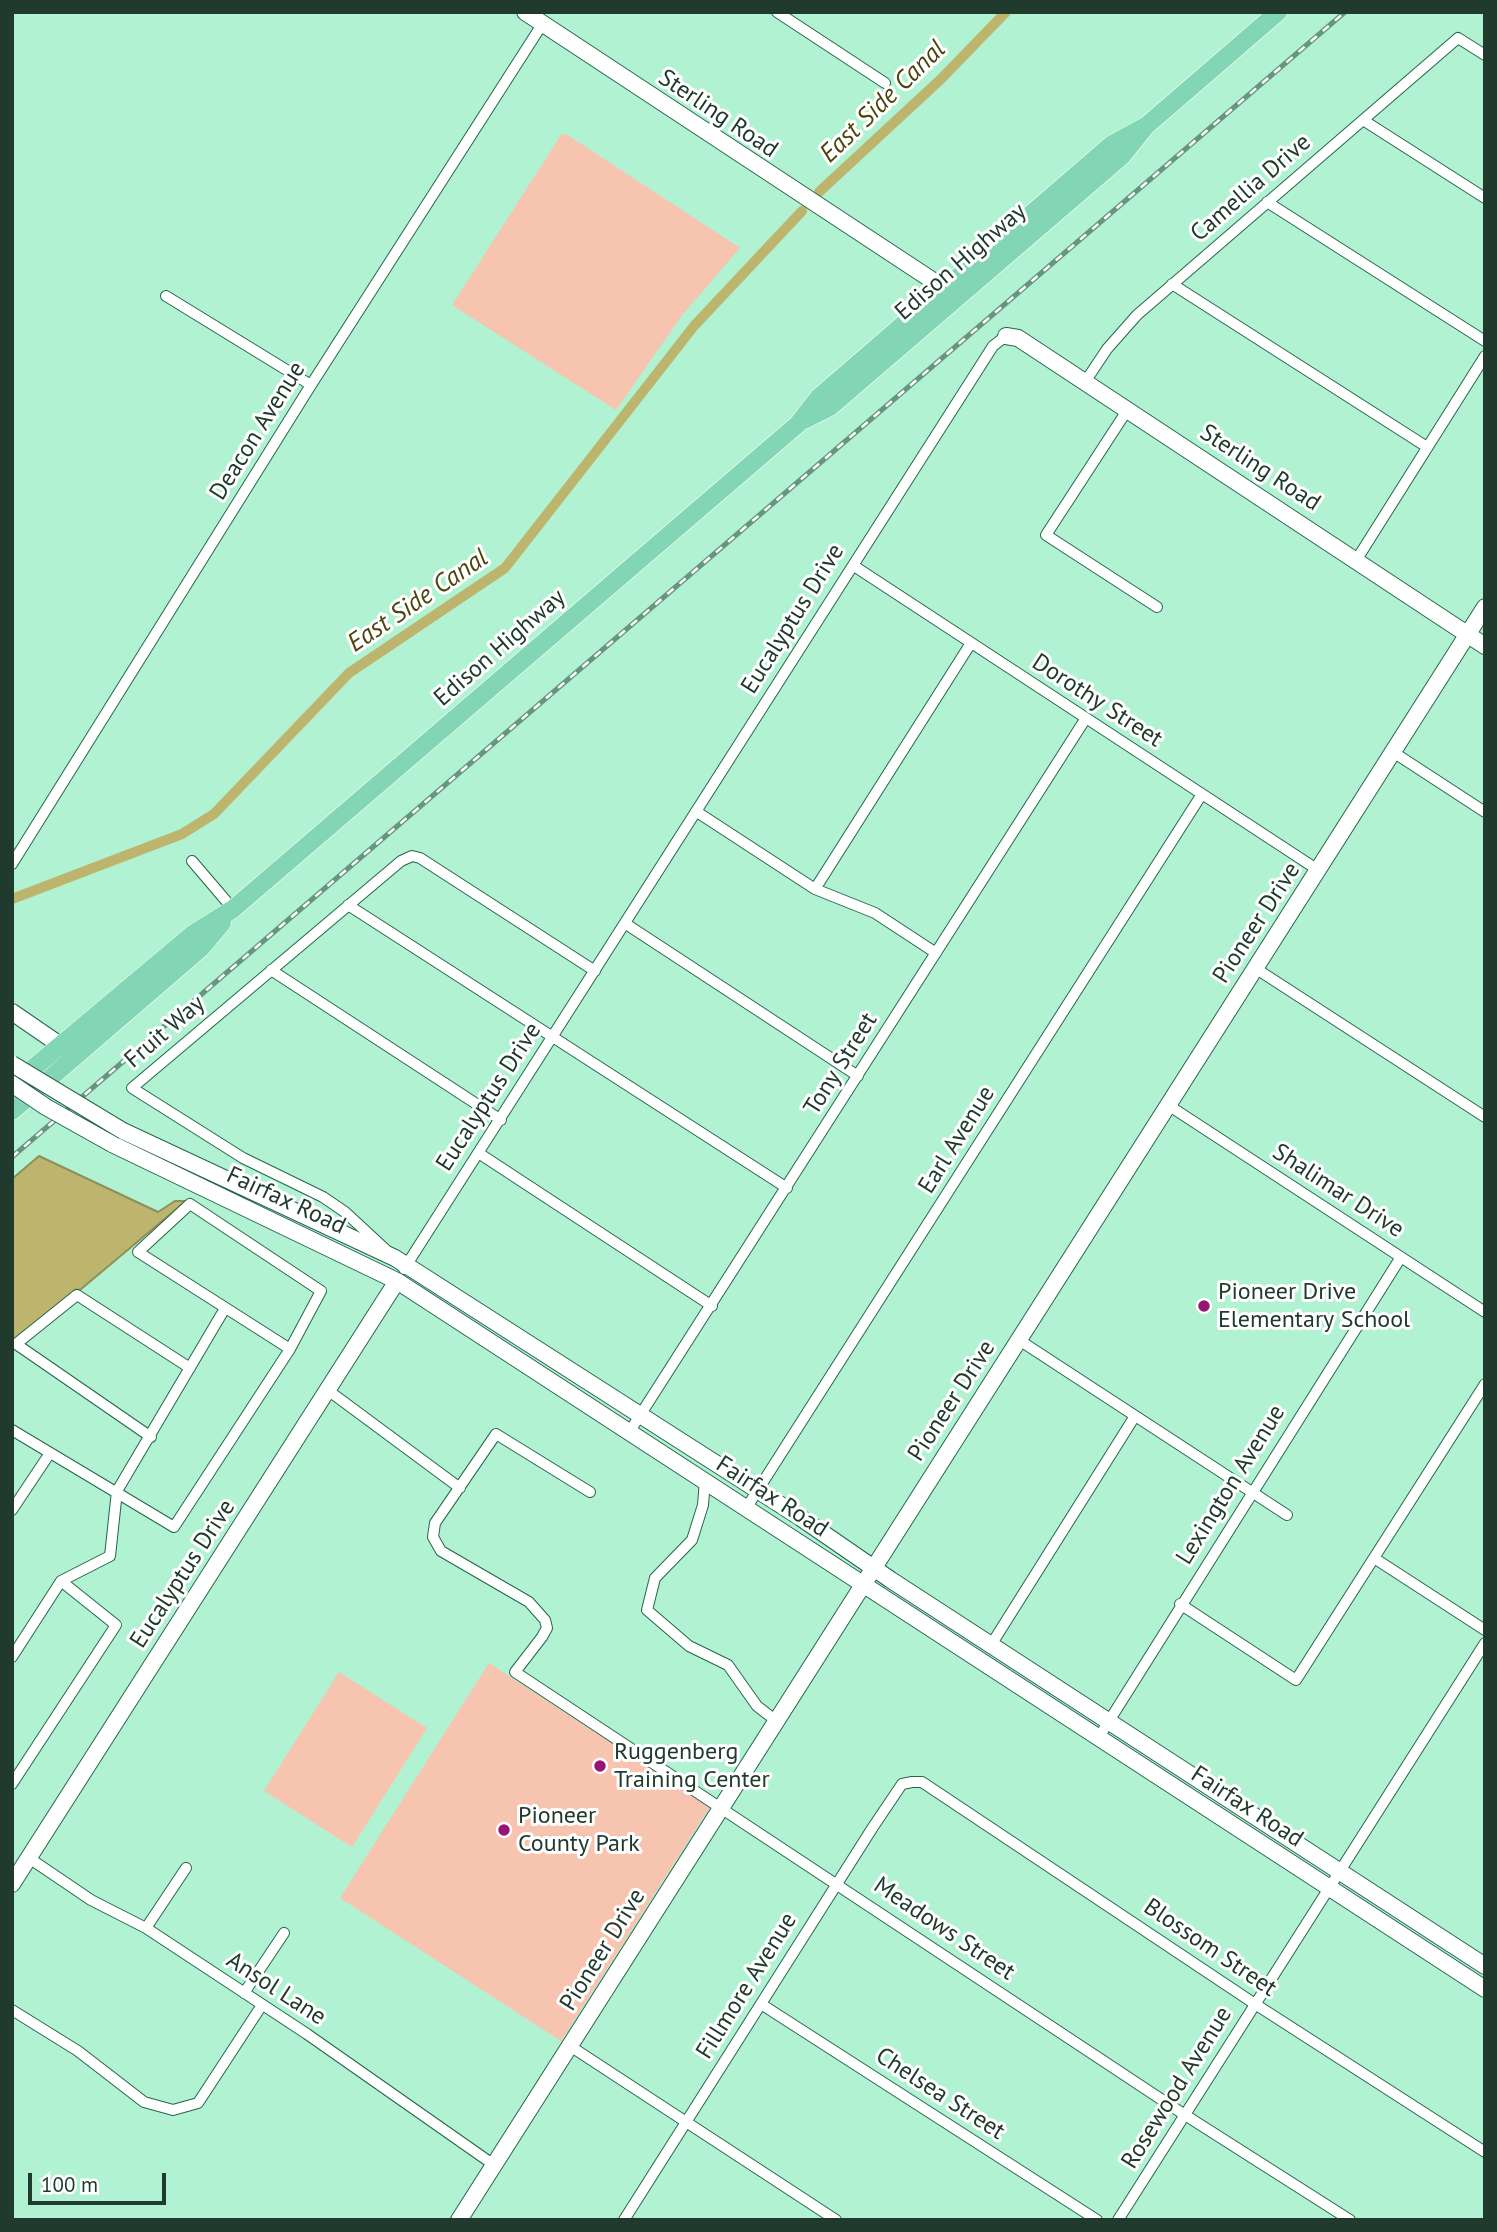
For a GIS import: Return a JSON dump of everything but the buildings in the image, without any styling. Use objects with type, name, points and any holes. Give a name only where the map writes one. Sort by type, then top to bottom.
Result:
[{"type":"main road","name":"Edison Highway","points":[[12,1085],[193,934],[233,909],[798,424],[819,397],[951,293],[1111,145],[1146,126],[1278,12]]},
{"type":"main road","name":"Edison Highway","points":[[12,1111],[201,948],[233,909]]},
{"type":"street","name":"Sterling Road","points":[[525,12],[546,18],[951,293]]},
{"type":"street","points":[[777,12],[886,83]]},
{"type":"street","name":"Deacon Avenue","points":[[12,864],[311,385],[546,18]]},
{"type":"street","name":"Camellia Drive","points":[[1085,382],[1121,331],[1458,38],[1485,55]]},
{"type":"street","points":[[1363,120],[1485,198]]},
{"type":"street","points":[[1267,202],[1485,341]]},
{"type":"street","points":[[1172,284],[1427,447]]},
{"type":"street","points":[[166,296],[311,385]]},
{"type":"street","name":"Sterling Road","points":[[1006,336],[1018,338],[1128,409],[1485,646]]},
{"type":"street","name":"Eucalyptus Drive","points":[[12,1884],[328,1391],[399,1268],[480,1154],[993,346],[1006,336]]},
{"type":"street","points":[[1357,559],[1485,356]]},
{"type":"street","points":[[1128,409],[1046,535],[1157,607]]},
{"type":"street","name":"Dorothy Street","points":[[854,566],[1318,870]]},
{"type":"street","name":"Pioneer Drive","points":[[459,2220],[1485,607]]},
{"type":"street","points":[[814,889],[971,643]]},
{"type":"street","name":"Tony Street","points":[[630,1431],[1086,718]]},
{"type":"street","points":[[1393,752],[1485,812]]},
{"type":"street","name":"Earl Avenue","points":[[747,1507],[1202,794]]},
{"type":"street","points":[[697,812],[814,889],[875,913],[936,953]]},
{"type":"street","name":"Fruit Way","points":[[399,1268],[345,1212],[323,1197],[277,1178],[132,1088],[401,861],[412,856],[421,858],[595,971]]},
{"type":"street","points":[[192,861],[233,909]]},
{"type":"street","points":[[348,905],[787,1188]]},
{"type":"street","points":[[626,924],[858,1076]]},
{"type":"street","points":[[1255,968],[1485,1117]]},
{"type":"street","points":[[271,970],[501,1120]]},
{"type":"street","points":[[12,1012],[60,1045]]},
{"type":"street","name":"Fairfax Road","points":[[12,1063],[123,1131],[399,1268],[758,1490],[872,1568],[1485,1966]]},
{"type":"street","name":"Fairfax Road","points":[[12,1085],[112,1144],[399,1268],[630,1431],[1485,1989]]},
{"type":"street","name":"Shalimar Drive","points":[[1168,1105],[1485,1312]]},
{"type":"street","points":[[480,1154],[712,1306]]},
{"type":"street","points":[[12,1430],[174,1527],[289,1349],[321,1291],[190,1204],[138,1252],[289,1349]]},
{"type":"street","name":"Lexington Avenue","points":[[1099,1737],[1180,1604],[1401,1257]]},
{"type":"street","points":[[151,1437],[16,1344],[77,1295],[190,1368]]},
{"type":"street","points":[[12,1657],[61,1581],[110,1556],[117,1491],[225,1310]]},
{"type":"street","points":[[1019,1340],[1287,1514]]},
{"type":"street","points":[[1180,1604],[1296,1680],[1485,1384]]},
{"type":"street","points":[[328,1391],[460,1488],[496,1434],[590,1492]]},
{"type":"street","points":[[990,1645],[1135,1416]]},
{"type":"street","points":[[12,1510],[50,1453]]},
{"type":"street","points":[[705,1480],[703,1505],[692,1540],[655,1578],[647,1610],[689,1646],[728,1665],[757,1706],[775,1720]]},
{"type":"street","name":"Meadows Street","points":[[460,1488],[435,1523],[433,1537],[441,1551],[529,1602],[541,1613],[547,1628],[534,1651],[515,1672],[721,1805],[1185,2115],[1350,2220]]},
{"type":"street","points":[[1374,1558],[1485,1630]]},
{"type":"street","points":[[14,1776],[116,1625],[61,1581]]},
{"type":"street","name":"Rosewood Avenue","points":[[1118,2220],[1485,1643]]},
{"type":"street","name":"Fillmore Avenue","points":[[624,2220],[902,1784],[912,1782]]},
{"type":"street","name":"Blossom Street","points":[[912,1782],[922,1782],[1255,2004],[1485,2151]]},
{"type":"street","name":"Ansol Lane","points":[[29,1858],[91,1900],[146,1928],[434,2120],[494,2165]]},
{"type":"street","points":[[146,1928],[186,1868]]},
{"type":"street","points":[[244,1993],[284,1933]]},
{"type":"street","name":"Chelsea Street","points":[[761,2004],[1097,2220]]},
{"type":"street","points":[[12,2010],[78,2051],[114,2082],[153,2107],[173,2110],[198,2103],[262,2006]]},
{"type":"street","points":[[570,2046],[836,2220]]},
{"type":"shaded area","points":[[566,134],[740,248],[683,314],[616,410],[452,305],[561,135]]},
{"type":"shaded area","points":[[39,1156],[158,1212],[175,1201],[186,1201],[12,1347],[12,1179]]},
{"type":"shaded area","points":[[489,1663],[710,1807],[561,2041],[340,1898]]},
{"type":"shaded area","points":[[339,1672],[427,1728],[352,1847],[264,1791]]},
{"type":"waterway","name":"East Side Canal","points":[[819,192],[941,79],[1006,12]]},
{"type":"waterway","name":"East Side Canal","points":[[12,899],[182,834],[214,814],[349,673],[505,568],[694,326],[802,211]]},
{"type":"railway","points":[[12,1157],[1345,12]]},
{"type":"place","name":"Pioneer Drive Elementary School","points":[[1204,1306]]},
{"type":"place","name":"Ruggenberg Training Center","points":[[600,1766]]},
{"type":"place","name":"Pioneer County Park","points":[[504,1830]]}]
